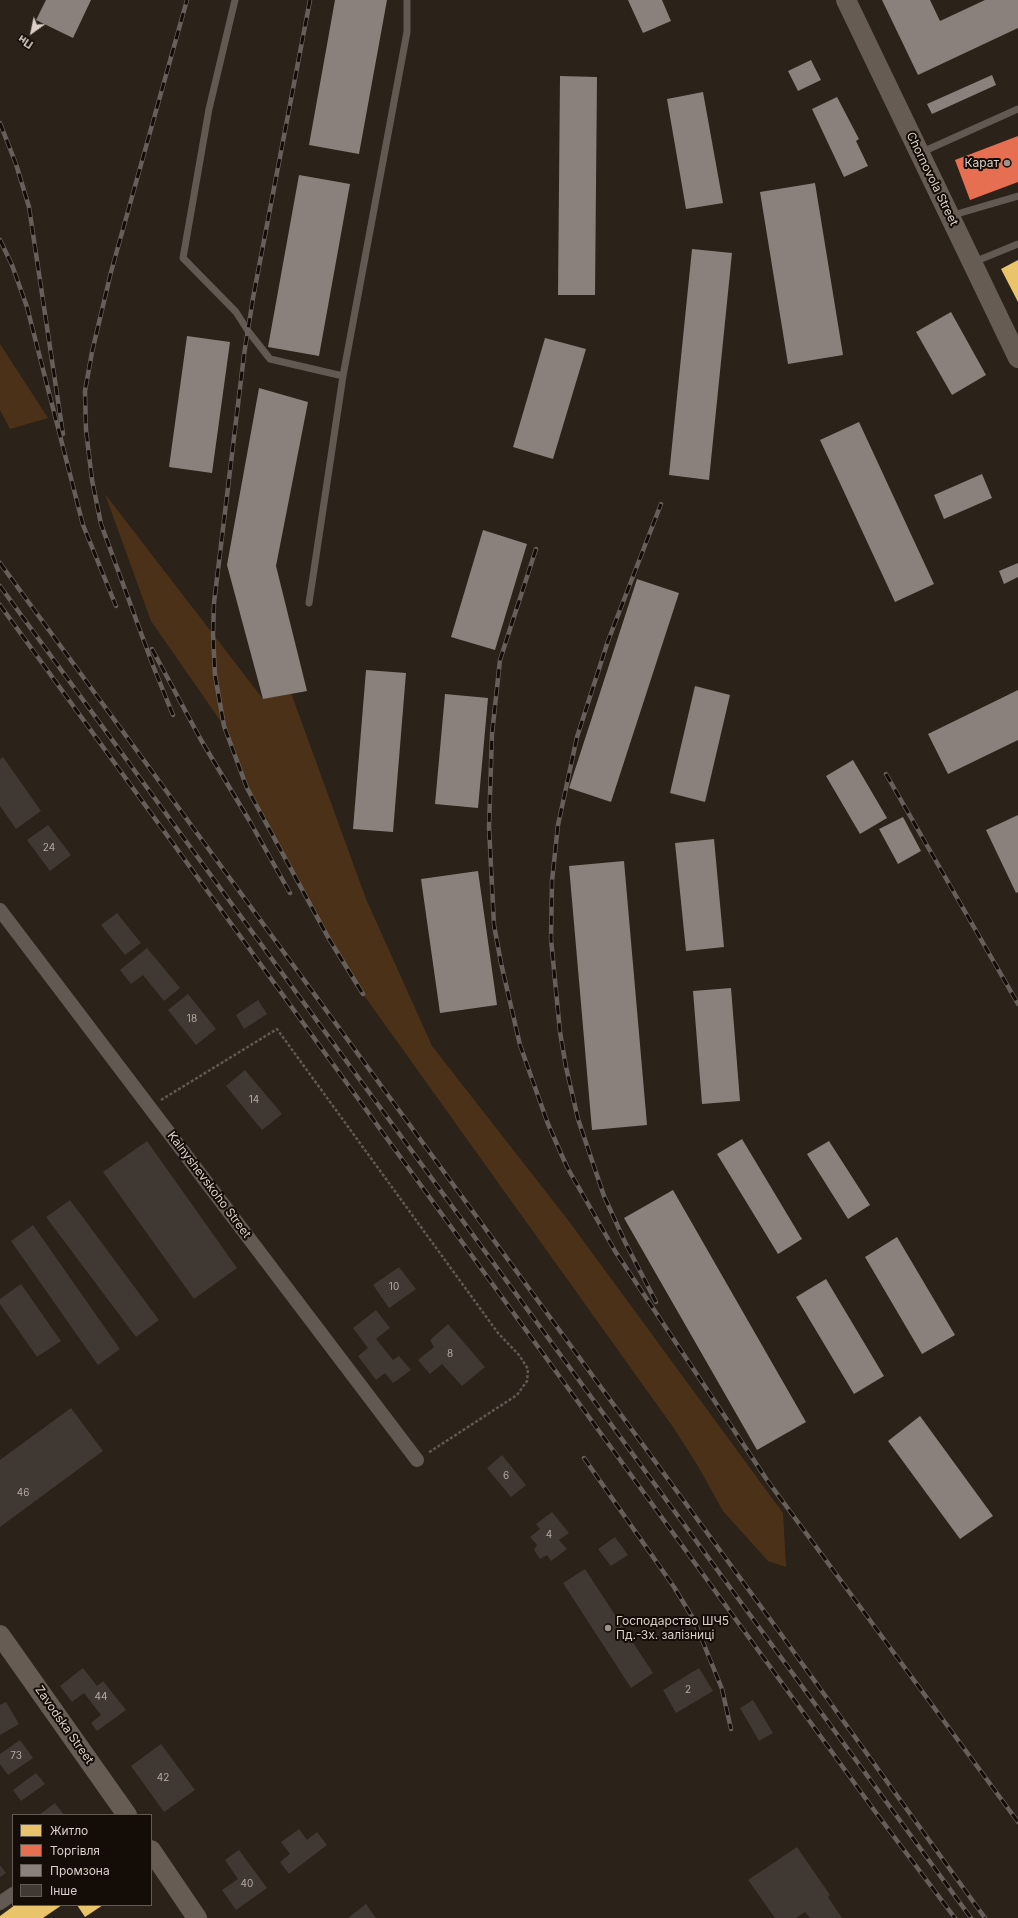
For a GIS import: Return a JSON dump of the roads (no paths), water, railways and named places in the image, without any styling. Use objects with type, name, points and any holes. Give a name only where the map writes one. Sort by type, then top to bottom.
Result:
[{"type":"street","name":"Chornovola Street","points":[[846,0],[1018,358]]},
{"type":"street","name":"Kalnyshevskoho Street","points":[[0,910],[417,1460]]},
{"type":"street","name":"Zavodska Street","points":[[0,1636],[126,1814]]},
{"type":"street","points":[[152,1851],[198,1918]]},
{"type":"street","points":[[0,1903],[12,1895]]},
{"type":"lane","points":[[235,0],[209,109],[183,258],[236,312],[248,331],[270,359],[343,376]]},
{"type":"lane","points":[[309,602],[343,376],[407,32],[407,0]]},
{"type":"lane","points":[[920,153],[1018,109]]},
{"type":"lane","points":[[950,216],[1018,196]]},
{"type":"lane","points":[[973,263],[1018,244]]},
{"type":"railway","points":[[173,715],[152,663],[101,524],[92,480],[86,430],[85,391],[92,352],[111,272],[187,0]]},
{"type":"railway","points":[[310,0],[253,298],[244,355],[214,603],[213,634],[215,675],[224,726],[247,788],[329,939],[363,994]]},
{"type":"railway","points":[[0,123],[16,164],[29,207],[63,434]]},
{"type":"railway","points":[[0,240],[12,265],[27,307],[83,525],[116,606]]},
{"type":"railway","points":[[656,1302],[625,1242],[604,1196],[578,1119],[566,1067],[560,1032],[551,939],[552,881],[558,825],[577,737],[608,641],[661,504]]},
{"type":"railway","points":[[536,549],[500,660],[492,734],[489,827],[494,925],[501,963],[520,1045],[548,1124],[567,1167],[615,1251],[767,1480],[1018,1822]]},
{"type":"railway","points":[[0,563],[778,1630],[985,1918]]},
{"type":"railway","points":[[0,586],[971,1918]]},
{"type":"railway","points":[[0,605],[874,1810],[955,1918]]},
{"type":"railway","points":[[152,649],[201,740],[249,820],[290,893]]},
{"type":"railway","points":[[886,774],[1018,1004]]},
{"type":"railway","points":[[584,1458],[674,1587],[694,1620],[722,1689],[731,1729]]},
{"type":"place","name":"Карат","points":[[1007,163]]},
{"type":"place","name":"Господарство ШЧ5 Пд.-Зх. залізниці","points":[[608,1628]]}]
